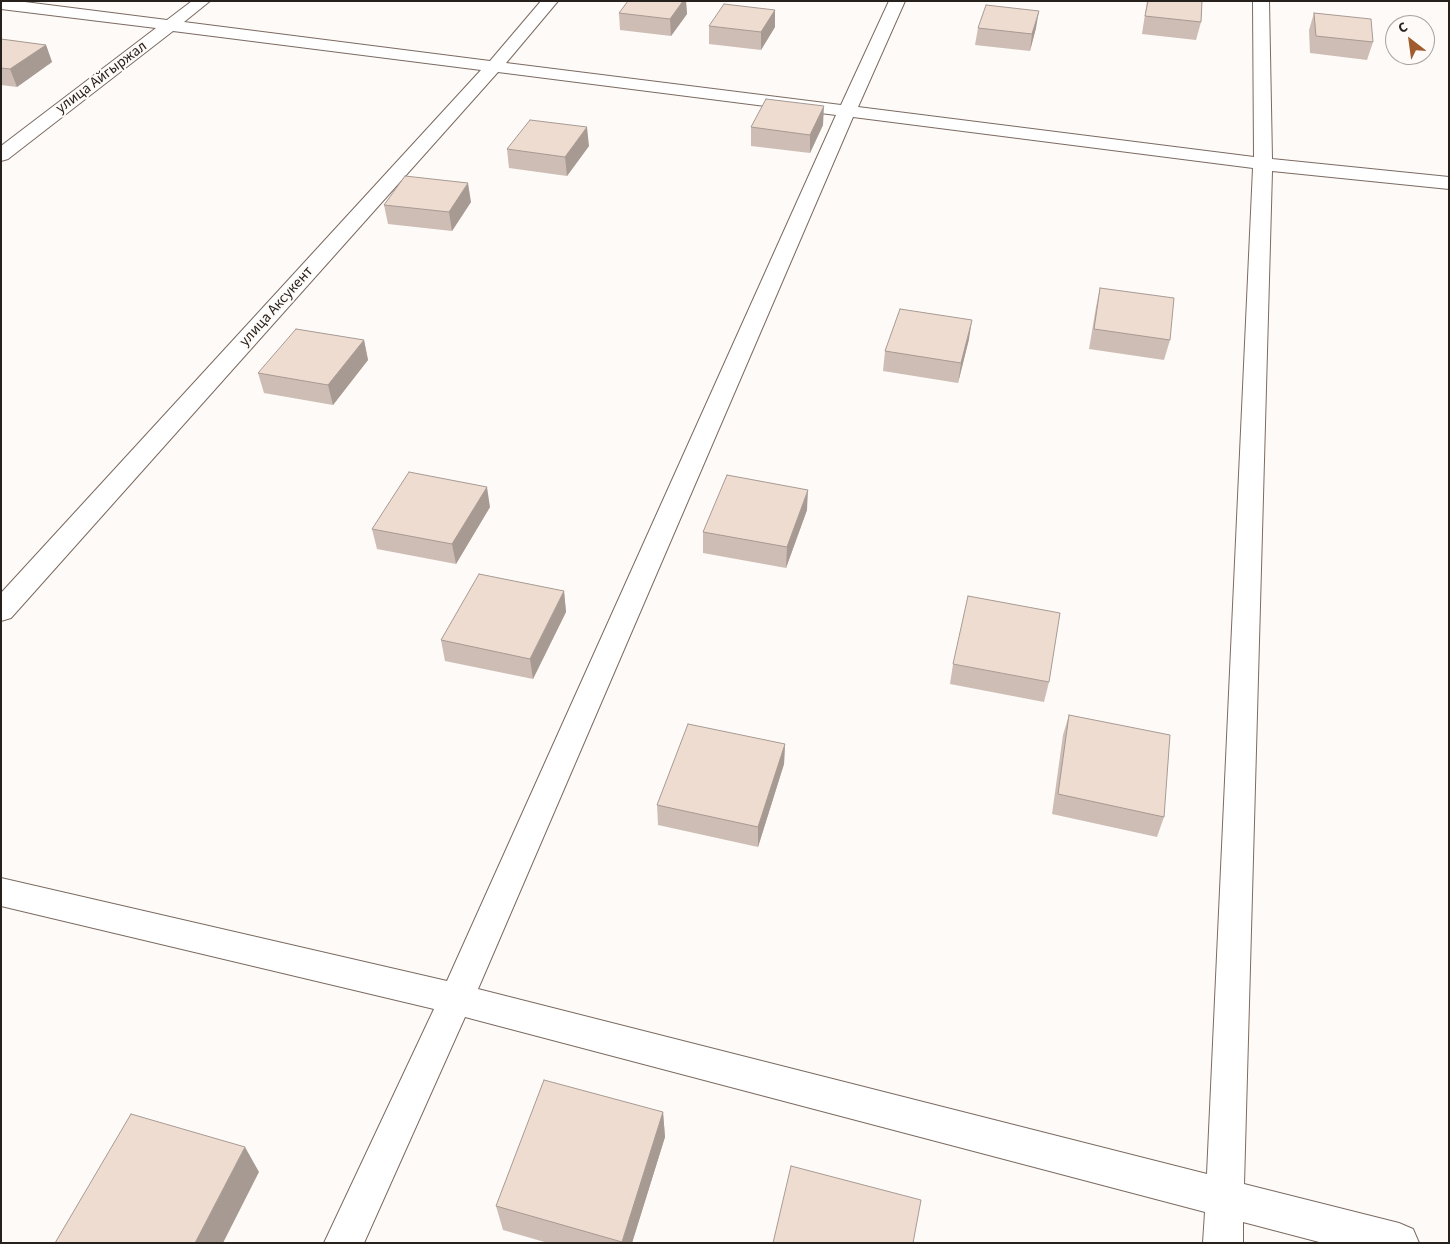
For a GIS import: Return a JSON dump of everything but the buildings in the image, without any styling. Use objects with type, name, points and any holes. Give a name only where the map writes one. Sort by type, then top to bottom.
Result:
[{"type":"street","name":"улица Айгыржал","points":[[1,155],[202,1]]},
{"type":"street","name":"улица Аксукент","points":[[1,611],[495,66],[550,1]]},
{"type":"street","points":[[344,1243],[456,999],[847,110],[897,1]]},
{"type":"street","points":[[1223,1243],[1263,164],[1261,1]]},
{"type":"street","points":[[1,4],[1263,164],[1449,183]]},
{"type":"street","points":[[1,892],[456,999],[1399,1243]]}]
